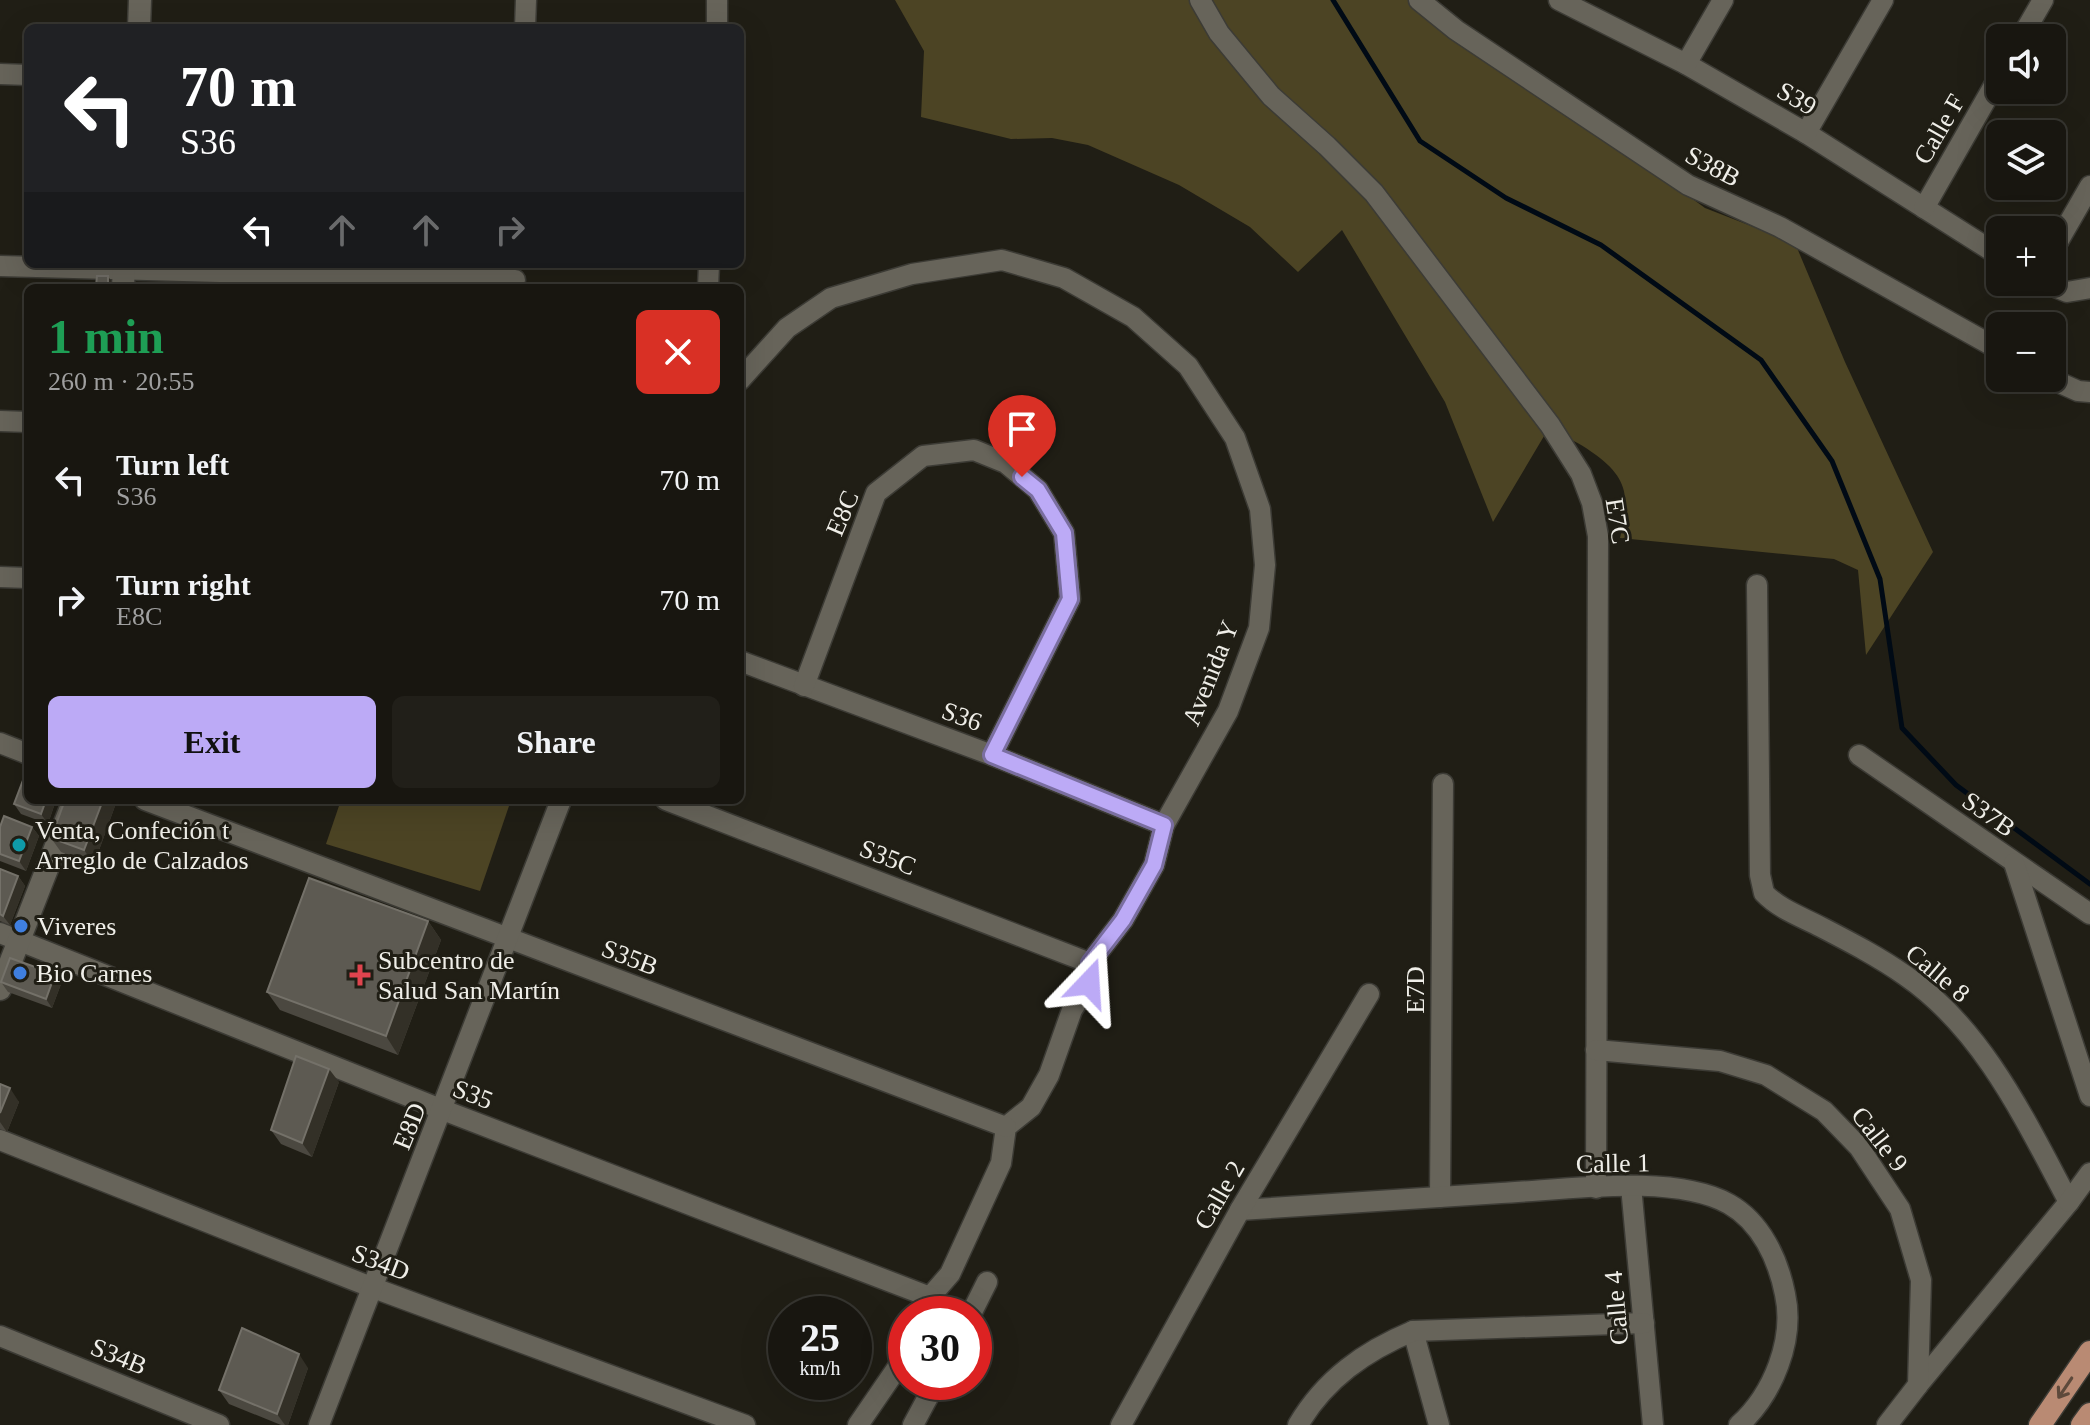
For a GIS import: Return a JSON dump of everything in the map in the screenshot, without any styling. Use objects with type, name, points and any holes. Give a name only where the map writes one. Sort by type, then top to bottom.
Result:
[{"type":"main road","points":[[2040,1425],[2090,1352]]},
{"type":"main road","points":[[2082,1425],[2090,1414]]},
{"type":"street","points":[[139,24],[140,0]]},
{"type":"street","points":[[525,24],[526,0]]},
{"type":"street","points":[[717,0],[717,24]]},
{"type":"street","name":"E7C","points":[[1200,0],[1219,33],[1271,96],[1374,193],[1550,425],[1581,474],[1592,503],[1598,536],[1596,1188]]},
{"type":"street","name":"S38B","points":[[1419,0],[1456,30],[1688,185],[1780,227],[1986,342]]},
{"type":"street","name":"S39","points":[[1559,0],[1686,64],[1806,133],[1986,247]]},
{"type":"street","points":[[1686,64],[1723,0]]},
{"type":"street","points":[[1806,133],[1883,0]]},
{"type":"street","points":[[2029,24],[2043,0]]},
{"type":"street","points":[[0,74],[24,75]]},
{"type":"street","name":"Calle F","points":[[1924,208],[1986,100]]},
{"type":"street","points":[[2066,228],[2090,186]]},
{"type":"street","name":"Avenida Y","points":[[744,376],[787,328],[831,298],[912,274],[1002,260],[1064,278],[1119,309],[1133,317],[1188,366],[1235,438],[1260,509],[1265,565],[1259,628],[1228,711],[1164,825],[1154,865],[1123,920],[1090,963],[1089,983],[1072,1010],[1049,1075],[1031,1107],[1006,1127]]},
{"type":"street","points":[[0,266],[24,268]]},
{"type":"street","points":[[31,268],[123,274],[515,277]]},
{"type":"street","points":[[2066,292],[2090,288]]},
{"type":"street","points":[[2066,386],[2090,392]]},
{"type":"street","points":[[0,421],[24,422]]},
{"type":"street","name":"E8C","points":[[804,686],[876,493],[923,456],[974,450],[1006,463],[1038,490],[1064,533],[1070,599],[992,755]]},
{"type":"street","points":[[0,577],[24,578]]},
{"type":"street","name":"Calle 8","points":[[1757,585],[1760,875],[1764,893],[1781,906],[1907,976],[1963,1029],[2005,1084],[2069,1202]]},
{"type":"street","name":"S36","points":[[744,663],[992,755],[1164,825]]},
{"type":"street","points":[[0,743],[24,752]]},
{"type":"street","name":"S37B","points":[[1859,755],[2090,914]]},
{"type":"street","name":"E7D","points":[[1440,1197],[1443,784]]},
{"type":"street","points":[[0,989],[9,937],[72,804]]},
{"type":"street","name":"S35B","points":[[155,804],[1006,1127]]},
{"type":"street","name":"E8D","points":[[319,1425],[559,804]]},
{"type":"street","name":"S35C","points":[[676,804],[1090,963]]},
{"type":"street","points":[[2014,863],[2090,1096]]},
{"type":"street","name":"S35","points":[[9,937],[903,1296]]},
{"type":"street","name":"Calle 2","points":[[1121,1425],[1240,1210],[1369,994]]},
{"type":"street","name":"Calle 9","points":[[1596,1050],[1720,1061],[1766,1075],[1824,1111],[1859,1147],[1900,1209],[1921,1280],[1918,1385]]},
{"type":"street","points":[[935,1296],[950,1274],[1001,1163],[1006,1127]]},
{"type":"street","name":"S34D","points":[[0,1140],[371,1287],[745,1425]]},
{"type":"street","points":[[1887,1425],[2090,1173]]},
{"type":"street","name":"Calle 1","points":[[1240,1210],[1631,1186],[1698,1191],[1730,1205],[1760,1231],[1781,1272],[1790,1313],[1780,1358],[1766,1395],[1739,1425]]},
{"type":"street","name":"Calle 4","points":[[1631,1186],[1653,1425]]},
{"type":"street","points":[[980,1296],[987,1282]]},
{"type":"street","points":[[1298,1425],[1318,1396],[1361,1356],[1413,1331],[1644,1323]]},
{"type":"street","points":[[1413,1331],[1439,1425]]},
{"type":"street","name":"S34B","points":[[0,1336],[219,1425]]},
{"type":"street","points":[[858,1425],[888,1381]]},
{"type":"street","points":[[913,1425],[926,1400]]},
{"type":"shaded area","points":[[895,0],[1419,0],[1705,208],[1795,243],[1845,362],[1933,552],[1866,655],[1858,570],[1834,559],[1620,538],[1625,513],[1621,482],[1596,455],[1582,445],[1557,436],[1550,426],[1493,522],[1445,402],[1342,230],[1298,272],[1250,227],[1179,185],[1088,145],[1052,138],[1011,139],[921,117],[924,51]]},
{"type":"shaded area","points":[[340,804],[510,804],[480,891],[326,844]]},
{"type":"building","points":[[97,276],[108,276],[108,284],[96,284]]},
{"type":"building","points":[[24,778],[24,804],[45,804],[41,814],[14,804]]},
{"type":"building","points":[[64,804],[101,804],[84,850],[51,838]]},
{"type":"building","points":[[4,816],[32,827],[19,861],[0,854],[0,827]]},
{"type":"building","points":[[0,869],[18,876],[3,916],[0,914]]},
{"type":"building","name":"Subcentro de Salud San Martín","points":[[309,878],[428,921],[386,1036],[267,992]]},
{"type":"building","points":[[10,958],[55,974],[46,999],[1,982]]},
{"type":"building","points":[[296,1056],[329,1069],[302,1143],[271,1130]]},
{"type":"building","points":[[0,1084],[10,1088],[0,1113]]},
{"type":"building","points":[[242,1328],[299,1354],[277,1414],[219,1390]]},
{"type":"waterway","points":[[1333,0],[1420,141],[1506,198],[1601,245],[1761,360],[1832,461],[1880,579],[1902,728],[1956,785],[2090,884]]},
{"type":"place","name":"Venta, Confeción t Arreglo de Calzados","points":[[19,845]]},
{"type":"place","name":"Viveres","points":[[21,926]]},
{"type":"place","name":"Bio Carnes","points":[[20,973]]},
{"type":"place","name":"Subcentro de Salud San Martín","points":[[360,975]]},
{"type":"route","points":[[1022,477],[1038,490],[1064,533],[1070,599],[992,755],[1164,825],[1154,865],[1123,920],[1090,963],[1089,983]]}]
